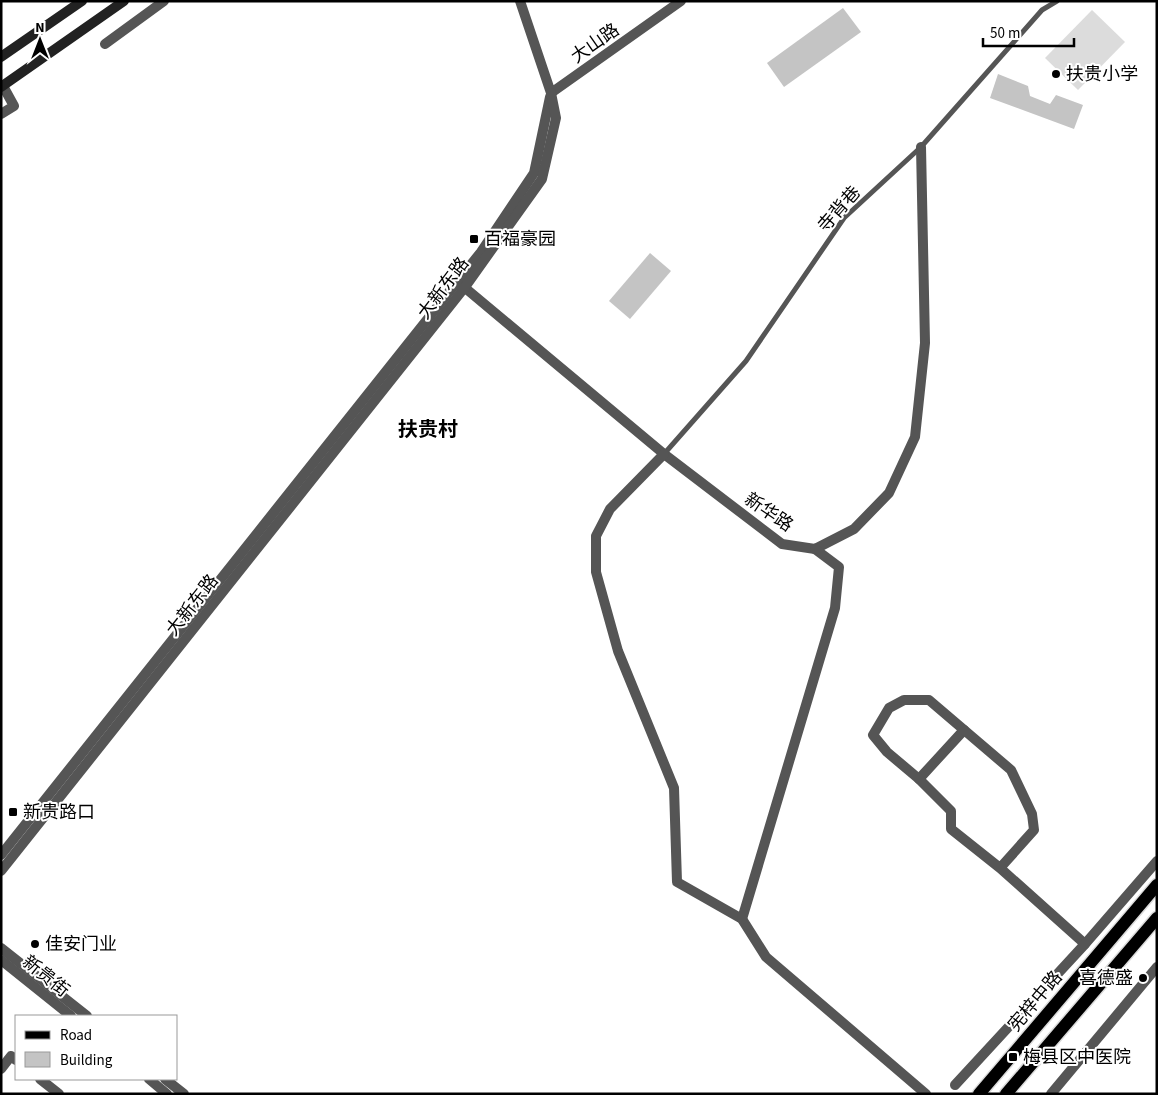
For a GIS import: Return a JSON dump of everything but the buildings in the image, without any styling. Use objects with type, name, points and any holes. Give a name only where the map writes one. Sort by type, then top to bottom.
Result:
[{"type":"main road","points":[[1,57],[82,1]]},
{"type":"main road","points":[[2,87],[124,1]]},
{"type":"main road","name":"宪梓中路","points":[[979,1094],[1157,885]]},
{"type":"main road","points":[[1006,1094],[1157,918]]},
{"type":"street","points":[[105,44],[164,1]]},
{"type":"street","points":[[520,1],[551,93]]},
{"type":"street","name":"大山路","points":[[551,93],[682,1]]},
{"type":"street","points":[[1,114],[14,106],[2,87]]},
{"type":"street","name":"大新东路","points":[[1,871],[461,284],[534,174],[551,93]]},
{"type":"street","points":[[742,919],[835,608],[839,567],[815,549],[854,529],[889,493],[915,437],[925,343],[921,147]]},
{"type":"street","name":"大新东路","points":[[1,855],[461,284]]},
{"type":"street","name":"新华路","points":[[461,284],[664,454],[782,544],[815,549]]},
{"type":"street","points":[[664,454],[610,509],[596,536],[596,572],[618,651],[674,788],[678,882],[742,919],[766,957],[926,1094]]},
{"type":"street","points":[[1000,868],[1034,830],[1032,814],[1011,770],[929,700],[904,700],[889,708],[873,735],[887,752],[919,779],[951,811],[951,829],[1000,868],[1085,944]]},
{"type":"street","points":[[919,779],[964,730]]},
{"type":"street","points":[[955,1084],[1085,944],[1157,860]]},
{"type":"street","name":"新贵街","points":[[1,948],[86,1015]]},
{"type":"street","name":"新贵街","points":[[1,960],[70,1015]]},
{"type":"street","points":[[1051,1094],[1157,968]]},
{"type":"street","points":[[1,1069],[11,1056],[15,1059]]},
{"type":"street","points":[[41,1080],[59,1094]]},
{"type":"street","points":[[149,1080],[167,1094]]},
{"type":"street","points":[[166,1080],[184,1094]]},
{"type":"lane","name":"寺背巷","points":[[664,454],[746,361],[844,218],[921,147],[1042,10],[1057,1]]},
{"type":"shaded area","points":[[1092,10],[1125,42],[1078,90],[1045,58]]},
{"type":"place","name":"扶贵小学","points":[[1056,74]]},
{"type":"place","name":"百福豪园","points":[[474,239]]},
{"type":"place","name":"新贵路口","points":[[13,812]]},
{"type":"place","name":"佳安门业","points":[[35,944]]},
{"type":"place","name":"喜德盛","points":[[1143,978]]},
{"type":"place","name":"梅县区中医院","points":[[1013,1057]]},
{"type":"district","name":"扶贵村","points":[[428,429]]}]
